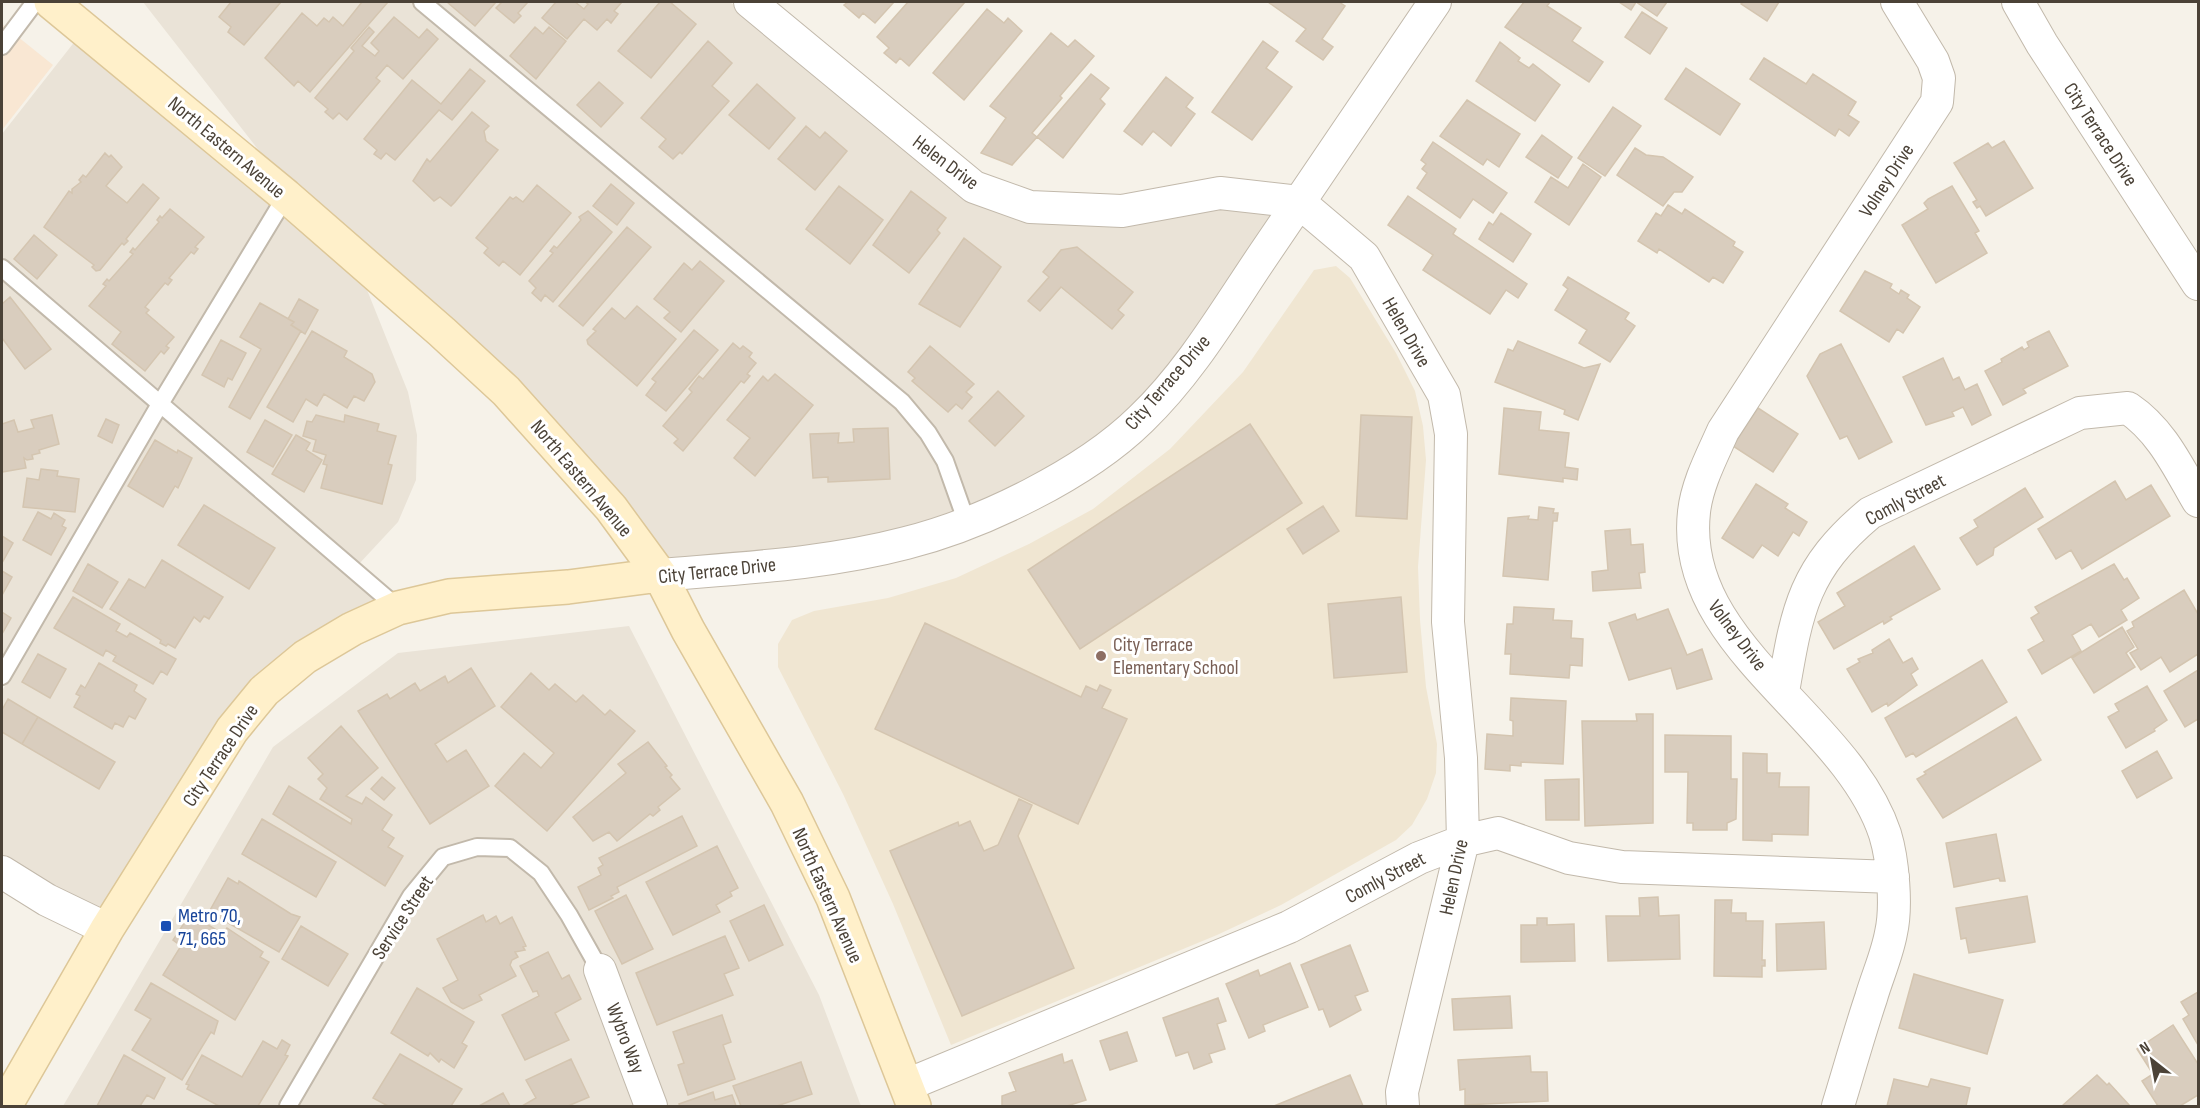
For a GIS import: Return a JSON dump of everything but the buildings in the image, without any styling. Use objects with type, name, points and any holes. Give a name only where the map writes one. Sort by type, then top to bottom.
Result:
[{"type":"main road","name":"North Eastern Avenue","points":[[51,2],[286,196],[506,391],[611,508],[660,575],[787,803],[828,887],[910,1096]]},
{"type":"main road","name":"City Terrace Drive","points":[[6,1106],[107,929],[232,730],[264,691],[305,657],[352,629],[398,608],[449,596],[568,587],[660,575]]},
{"type":"street","name":"Helen Drive","points":[[750,2],[974,187],[1030,207],[1122,212],[1220,193],[1299,202],[1364,257],[1444,396],[1451,434],[1448,622],[1461,758],[1463,841],[1402,1092],[1402,1107]]},
{"type":"street","name":"City Terrace Drive","points":[[660,575],[843,556],[907,543],[967,524],[1027,495],[1088,461],[1141,419],[1197,354],[1435,2]]},
{"type":"street","name":"Volney Drive","points":[[1838,1107],[1892,932],[1893,877],[1885,835],[1870,800],[1848,767],[1717,615],[1702,584],[1694,548],[1694,511],[1703,477],[1723,431],[1937,102],[1939,78],[1933,61],[1897,2]]},
{"type":"street","name":"City Terrace Drive","points":[[2018,2],[2042,44],[2192,274]]},
{"type":"street","name":"Comly Street","points":[[1783,692],[1793,632],[1803,596],[1821,564],[1843,536],[1870,513],[2080,413],[2128,408],[2146,421],[2163,442],[2199,501]]},
{"type":"street","name":"Comly Street","points":[[910,1096],[1289,927],[1419,858],[1463,841],[1498,833],[1569,858],[1622,867],[1893,877]]},
{"type":"street","points":[[2,872],[47,900],[107,929]]},
{"type":"street","name":"Wybro Way","points":[[600,970],[651,1107]]},
{"type":"lane","points":[[2,46],[34,2]]},
{"type":"lane","points":[[422,2],[902,402],[928,433],[945,461],[967,524]]},
{"type":"lane","points":[[2,676],[160,404],[286,196]]},
{"type":"lane","points":[[2,268],[398,608]]},
{"type":"lane","name":"Service Street","points":[[288,1107],[411,896],[443,857],[477,847],[510,848],[541,873],[569,915],[600,970]]},
{"type":"shaded area","points":[[143,2],[414,2],[897,407],[926,438],[960,517],[903,538],[665,568],[289,189]]},
{"type":"shaded area","points":[[435,2],[730,2],[914,156],[971,194],[1215,197],[1287,209],[1190,351],[1080,456],[973,513],[949,454],[935,427],[905,394]]},
{"type":"shaded area","points":[[2,24],[53,65],[2,130]]},
{"type":"shaded area","points":[[83,31],[277,197],[160,394],[2,260],[2,134]]},
{"type":"shaded area","points":[[288,206],[359,270],[408,392],[417,435],[416,480],[398,522],[358,565],[169,403]]},
{"type":"shaded area","name":"City Terrace Elementary School","points":[[1336,266],[1350,278],[1396,353],[1415,391],[1423,426],[1426,460],[1418,567],[1420,620],[1426,687],[1437,744],[1436,773],[1427,799],[1412,825],[1396,840],[1281,905],[1217,935],[951,1045],[893,904],[843,794],[778,667],[778,644],[792,620],[814,611],[888,598],[956,578],[1029,544],[1093,509],[1170,449],[1243,372],[1314,270]]},
{"type":"shaded area","points":[[2,275],[153,404],[2,668]]},
{"type":"shaded area","points":[[163,414],[385,604],[293,656],[105,920],[2,861],[2,691]]},
{"type":"shaded area","points":[[629,626],[819,995],[861,1106],[63,1106],[273,747],[398,653]]},
{"type":"place","name":"City Terrace Elementary School","points":[[1101,656]]},
{"type":"place","name":"Metro 70, 71, 665","points":[[166,926]]}]
